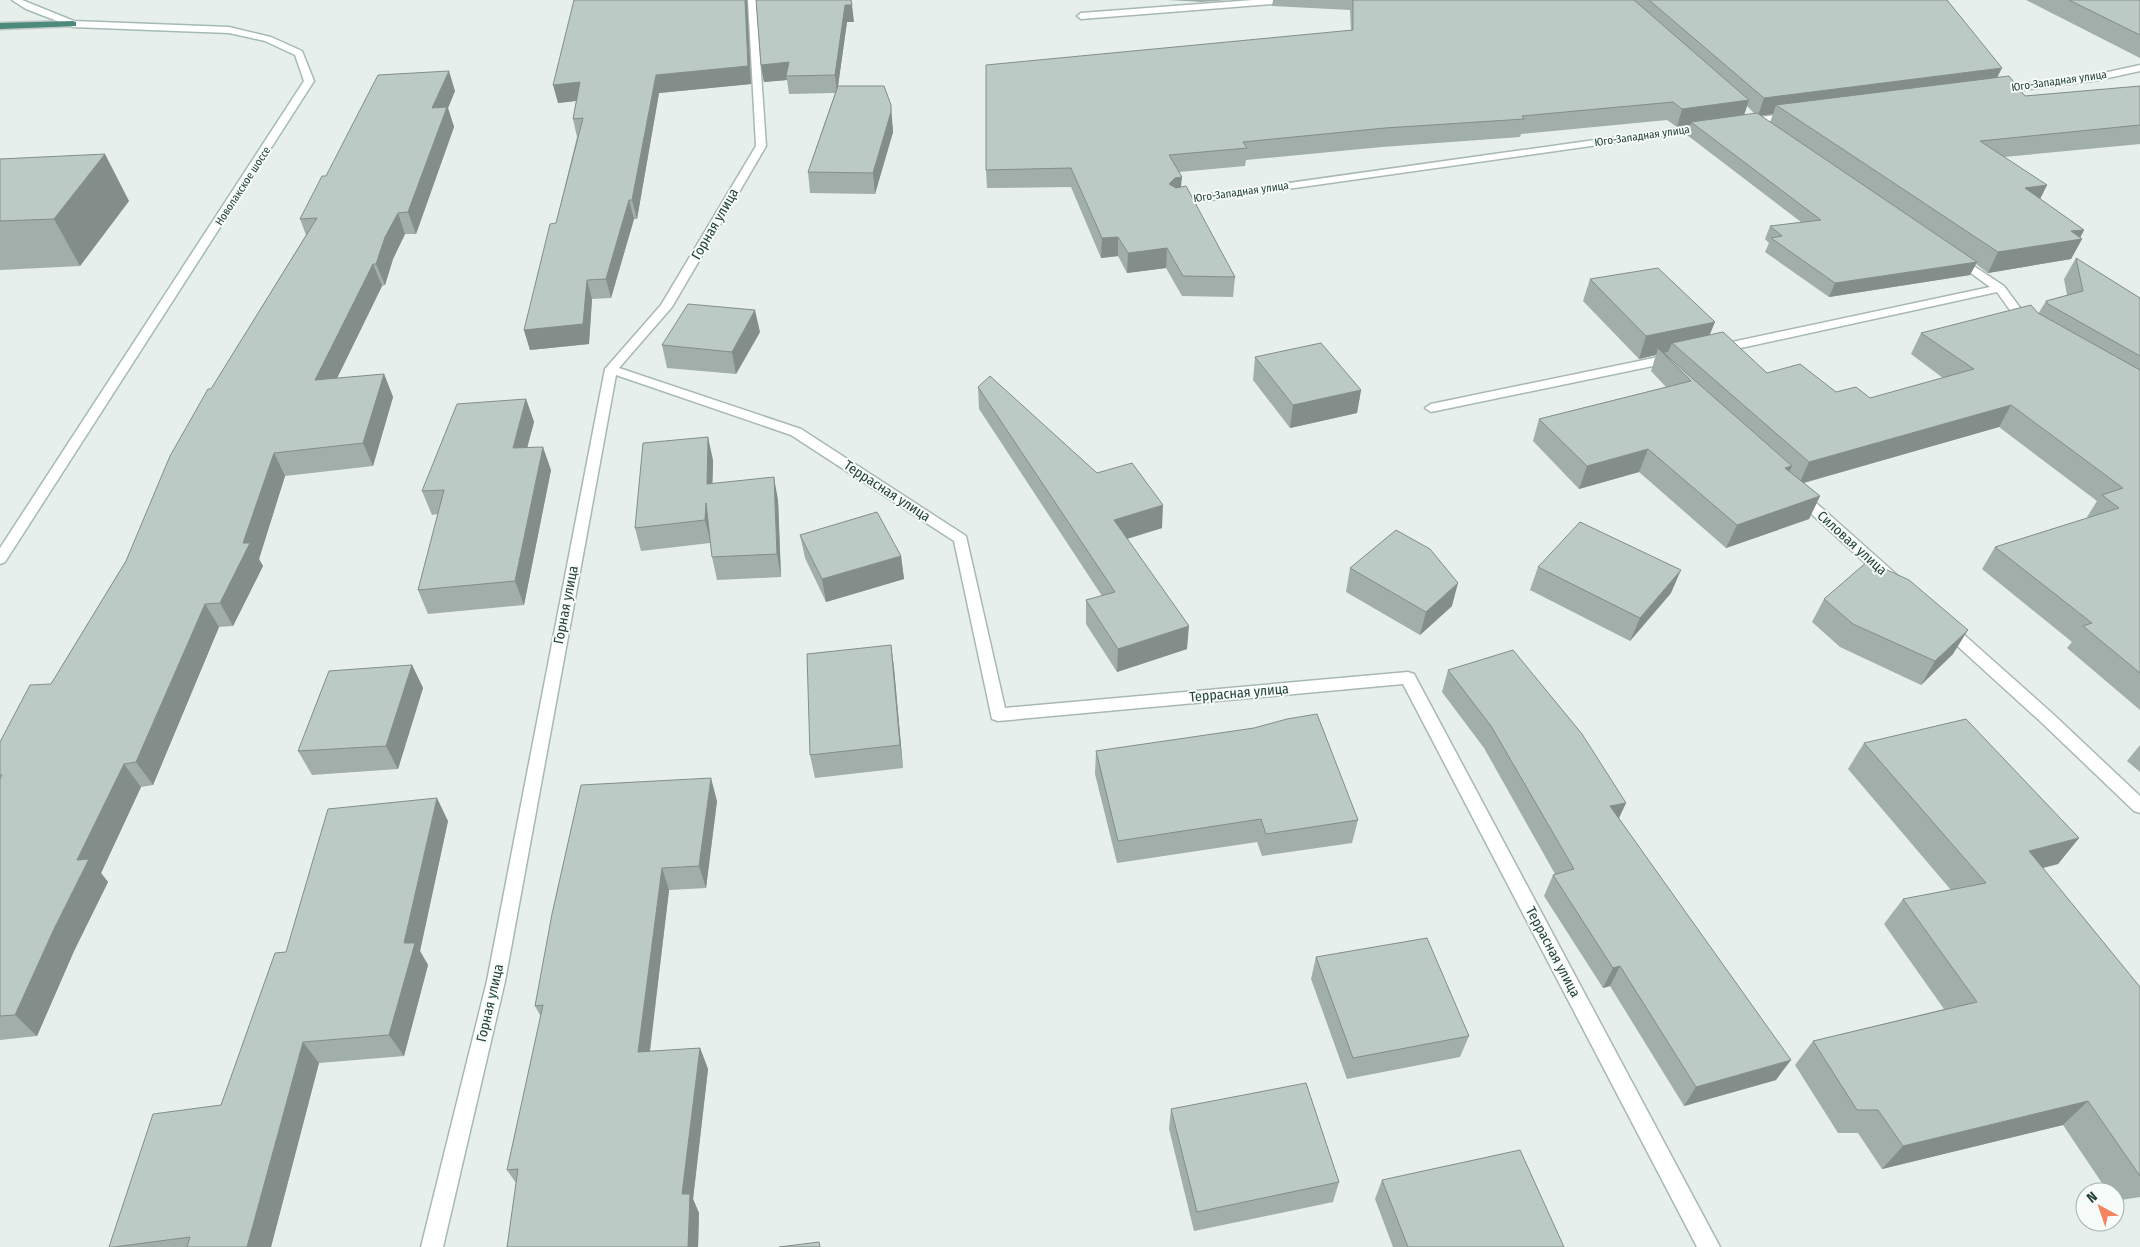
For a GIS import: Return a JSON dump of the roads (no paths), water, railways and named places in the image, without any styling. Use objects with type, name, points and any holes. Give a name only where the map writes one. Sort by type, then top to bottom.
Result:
[{"type":"highway","points":[[0,26],[73,24]]},
{"type":"street","name":"Новолакское шоссе","points":[[0,560],[275,136],[308,80],[299,53],[268,39],[229,30],[73,24],[16,0]]},
{"type":"street","name":"Горная улица","points":[[432,1247],[496,980],[611,369],[666,307],[761,146],[752,0]]},
{"type":"street","points":[[1081,16],[1285,0]]},
{"type":"street","name":"Юго-Западная улица","points":[[1991,90],[2121,73],[2140,68]]},
{"type":"street","points":[[2121,73],[2134,78]]},
{"type":"street","points":[[1736,124],[1752,118],[1804,114]]},
{"type":"street","points":[[1752,118],[1772,132]]},
{"type":"street","name":"Юго-Западная улица","points":[[1175,202],[1716,126]]},
{"type":"street","points":[[1951,255],[2000,288],[2031,330]]},
{"type":"street","points":[[1710,350],[2000,288]]},
{"type":"street","points":[[1431,408],[1681,356]]},
{"type":"street","points":[[1652,363],[1666,376]]},
{"type":"street","name":"Террасная улица","points":[[611,369],[796,432],[961,539],[998,715],[1408,678],[1709,1247]]},
{"type":"street","name":"Силовая улица","points":[[1791,488],[1901,586]]},
{"type":"street","points":[[1937,619],[2047,718],[2140,806]]}]
